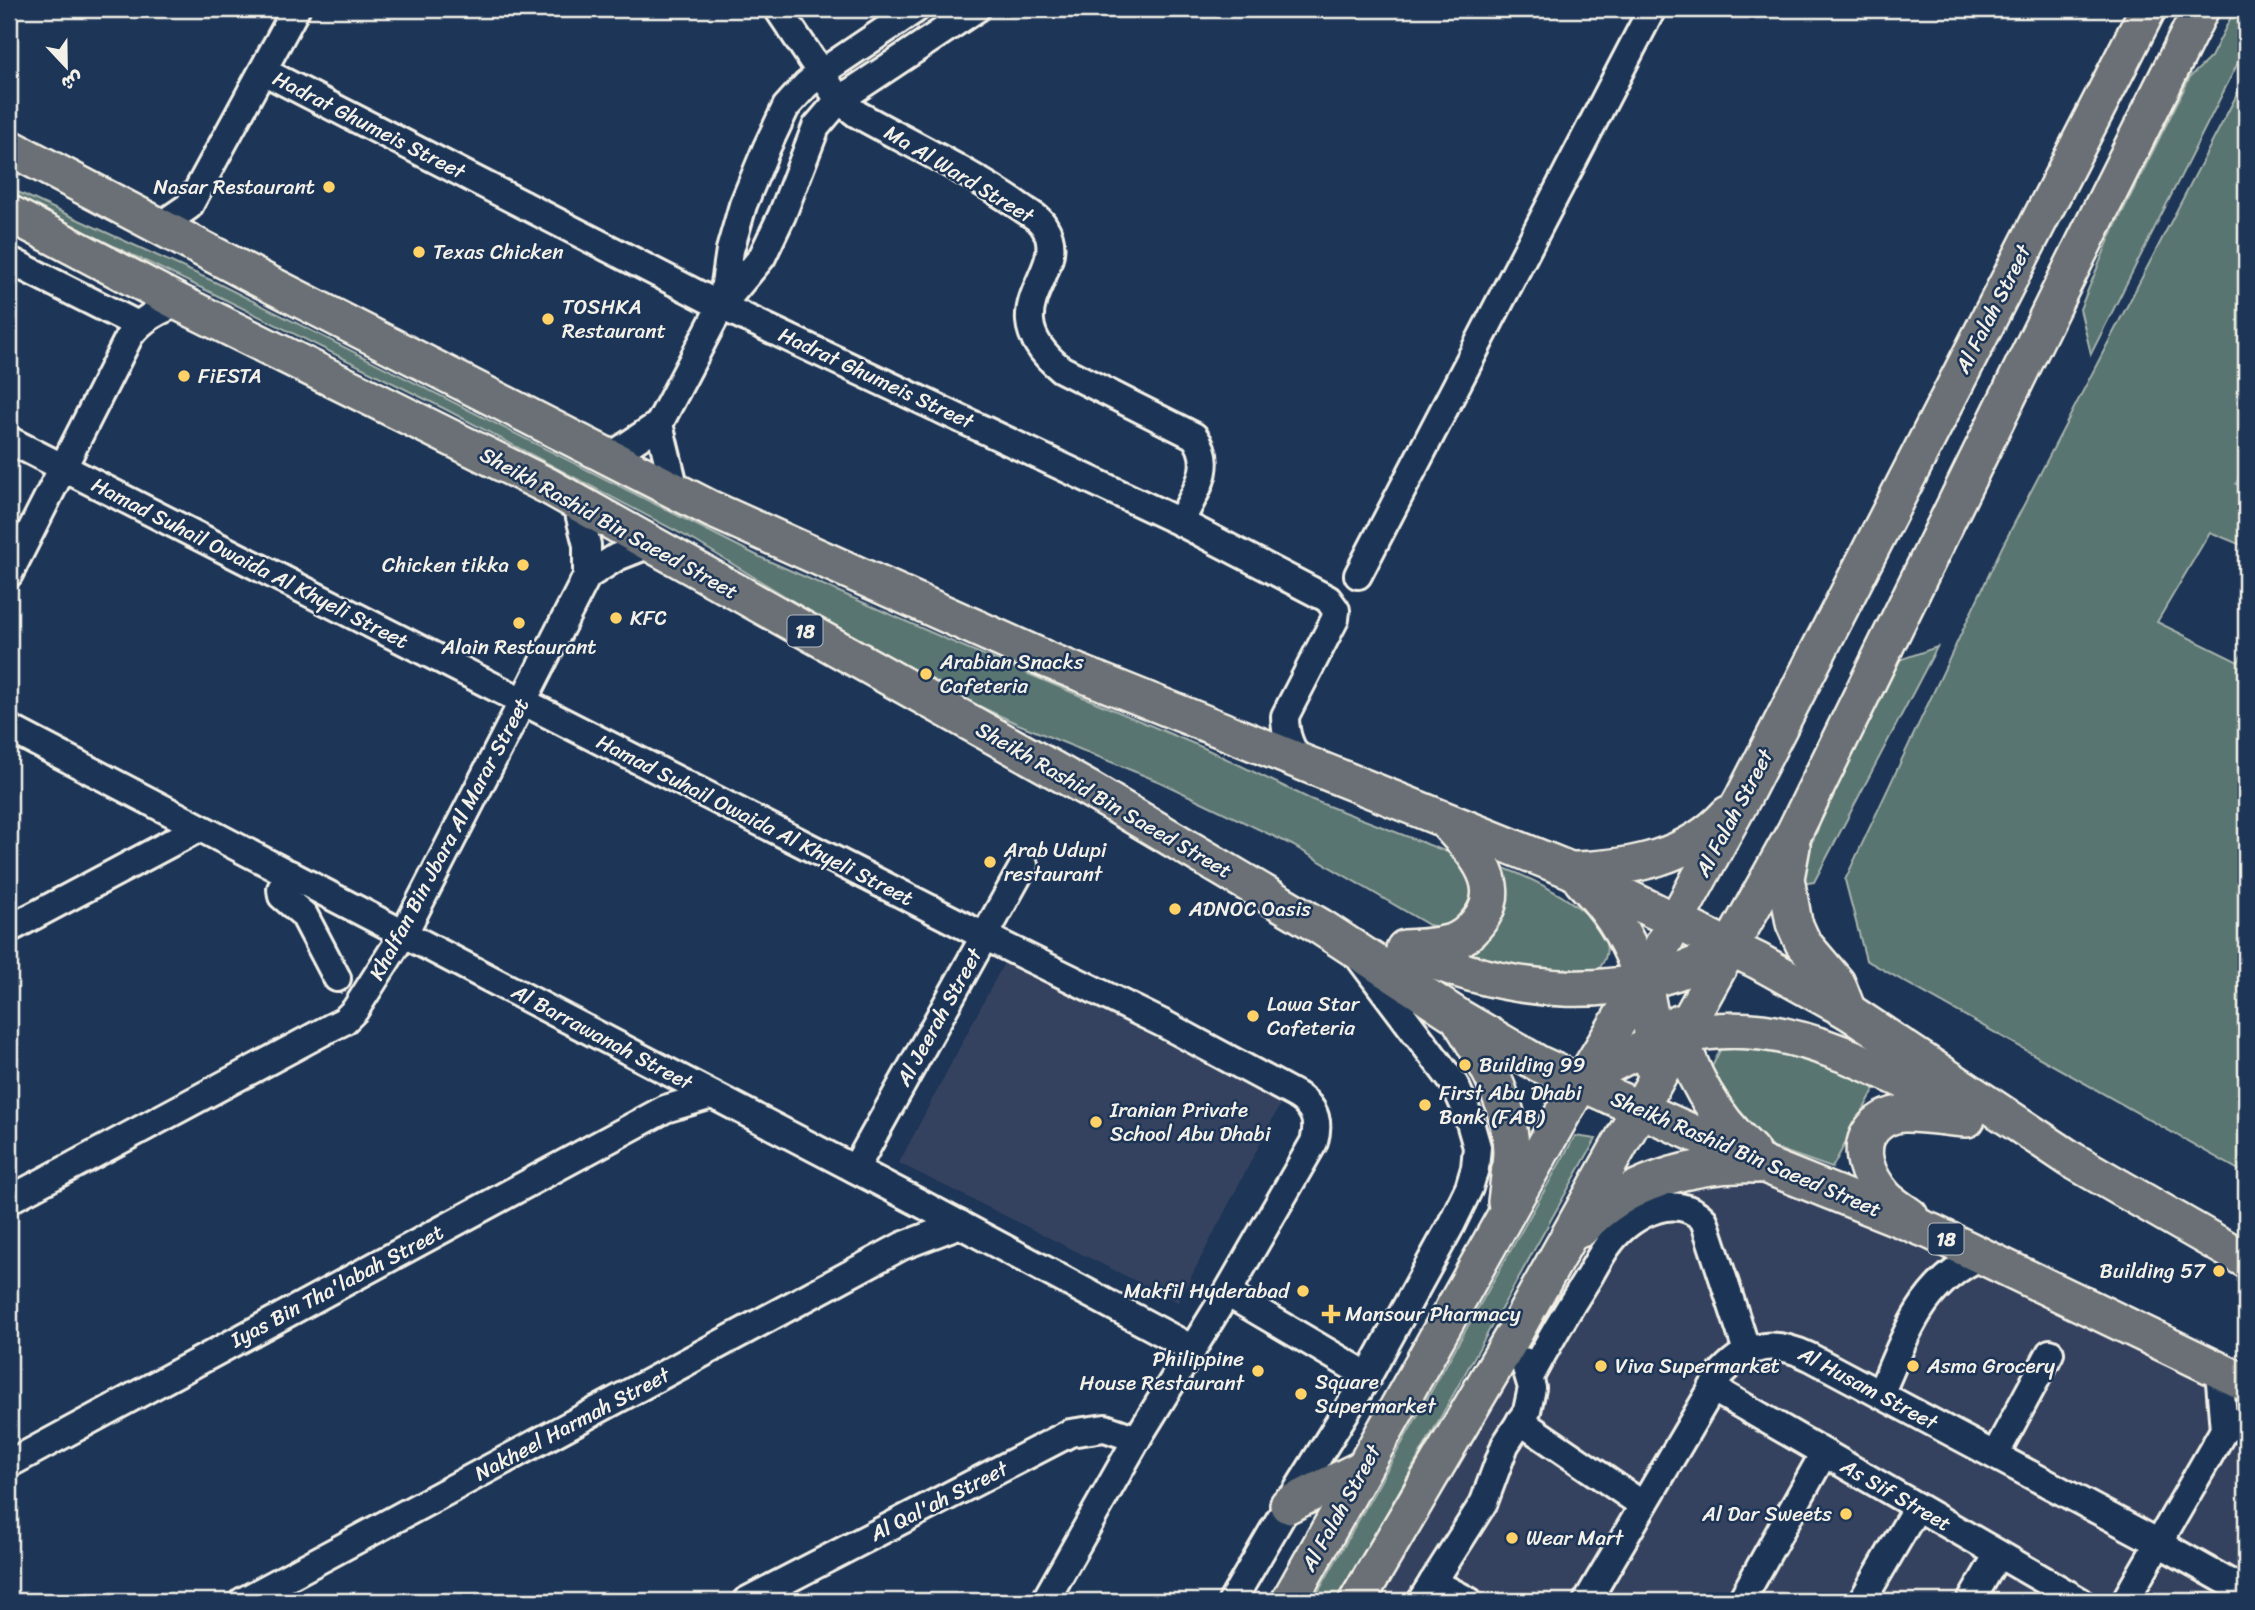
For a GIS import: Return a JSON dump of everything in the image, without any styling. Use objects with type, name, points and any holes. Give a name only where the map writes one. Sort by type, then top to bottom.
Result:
[{"type":"main road","name":"Al Falah Street","points":[[1289,1601],[1581,1083],[1659,978],[1676,921],[1744,796],[2148,9]]},
{"type":"main road","points":[[1357,1601],[1514,1334],[1640,1109],[1667,1040],[1730,948],[1795,831],[2054,303],[2202,9]]},
{"type":"main road","points":[[9,147],[551,429],[675,490],[1050,661],[1570,870],[1676,921],[1847,1011],[2072,1160],[2246,1260]]},
{"type":"main road","name":"Sheikh Rashid Bin Saeed Street","points":[[9,213],[180,303],[576,501],[1090,790],[1321,927],[1457,1016],[1539,1064],[1767,1166],[1932,1232],[2233,1376]]},
{"type":"main road","points":[[1570,870],[1614,869],[1656,860],[1688,845],[1719,824],[1744,796]]},
{"type":"main road","points":[[1404,948],[1451,943],[1471,932],[1487,911],[1490,886],[1486,873],[1475,853],[1445,821]]},
{"type":"main road","points":[[1795,831],[1786,878],[1794,923],[1802,943],[1837,984],[1847,1011]]},
{"type":"main road","points":[[1570,870],[1608,912],[1659,978],[1667,1040],[1695,1075],[1713,1109],[1739,1140],[1767,1166]]},
{"type":"main road","points":[[1321,927],[1362,931],[1440,965],[1478,977],[1517,985],[1558,988],[1597,987],[1659,978],[1703,963],[1730,948]]},
{"type":"main road","points":[[1457,1016],[1485,1060],[1504,1102],[1511,1154],[1505,1214]]},
{"type":"main road","points":[[1581,1083],[1628,1054],[1667,1040],[1720,1030],[1778,1033],[1815,1042],[2072,1160]]},
{"type":"main road","points":[[1932,1232],[1885,1198],[1867,1170],[1864,1154],[1866,1137],[1877,1124],[1902,1114],[1988,1121]]},
{"type":"main road","points":[[1560,1252],[1587,1222],[1620,1198],[1653,1181],[1704,1167],[1729,1164],[1767,1166]]},
{"type":"main road","points":[[1288,1505],[1361,1469]]},
{"type":"street","points":[[159,226],[189,206],[296,9]]},
{"type":"street","name":"Ma Al Ward Street","points":[[778,9],[839,100],[857,114],[1001,194],[1044,225],[1052,254],[1032,298],[1030,317],[1035,342],[1061,369],[1194,436],[1203,447],[1201,481],[1180,522]]},
{"type":"street","points":[[721,306],[733,239],[743,205],[786,107],[821,73],[916,9]]},
{"type":"street","points":[[610,457],[659,424],[721,306],[762,257],[782,215],[816,127],[839,100],[976,9]]},
{"type":"street","points":[[1358,575],[1652,9]]},
{"type":"street","name":"Hadrat Ghumeis Street","points":[[263,71],[721,306],[1180,522],[1328,599],[1336,610],[1335,619],[1285,716],[1285,732],[1301,763]]},
{"type":"street","points":[[189,206],[191,242]]},
{"type":"street","points":[[9,260],[138,325]]},
{"type":"street","points":[[9,574],[130,335],[138,325],[158,312],[180,303]]},
{"type":"street","points":[[659,424],[675,490]]},
{"type":"street","name":"Hamad Suhail Owaida Al Khyeli Street","points":[[9,440],[984,936],[1164,1024],[1296,1096],[1310,1107],[1317,1124],[1314,1142],[1227,1293],[1137,1438],[1045,1601]]},
{"type":"street","name":"Khalfan Bin Jbara Al Marar Street","points":[[9,1200],[344,1021],[359,1004],[404,933],[587,576],[587,545],[576,501]]},
{"type":"street","points":[[587,576],[617,557],[650,544]]},
{"type":"street","name":"Al Barrawanah Street","points":[[9,728],[960,1224],[1193,1349]]},
{"type":"street","points":[[9,929],[199,828]]},
{"type":"street","name":"Al Jeerah Street","points":[[855,1169],[1024,865]]},
{"type":"street","points":[[290,873],[281,889],[282,896],[304,915],[337,978]]},
{"type":"street","points":[[1232,1601],[1368,1376],[1469,1188],[1475,1168],[1477,1147],[1467,1112],[1455,1085],[1352,947]]},
{"type":"street","points":[[664,1109],[672,1088],[671,1073]]},
{"type":"street","name":"Iyas Bin Tha'labah Street","points":[[9,1464],[664,1109],[712,1095]]},
{"type":"street","points":[[902,1246],[916,1226],[918,1202]]},
{"type":"street","points":[[1530,1377],[1611,1240],[1636,1219],[1658,1208],[1681,1206],[1695,1211],[1704,1220],[1748,1351],[1728,1366],[1713,1388],[1587,1601]]},
{"type":"street","name":"Nakheel Harmah Street","points":[[243,1601],[902,1246],[960,1224]]},
{"type":"street","points":[[1881,1394],[1914,1319],[1931,1292],[1954,1270],[1982,1256]]},
{"type":"street","points":[[1227,1293],[1368,1376]]},
{"type":"street","points":[[1469,1601],[1427,1592],[1484,1502],[1505,1445],[1531,1400],[1530,1377],[1514,1334]]},
{"type":"street","name":"Al Husam Street","points":[[1748,1351],[1768,1346],[1790,1348],[1881,1394],[2246,1592]]},
{"type":"street","points":[[1995,1455],[2050,1353]]},
{"type":"street","points":[[2125,1601],[2235,1425],[2233,1376]]},
{"type":"street","name":"As Sif Street","points":[[1713,1388],[2080,1601]]},
{"type":"street","points":[[1520,1421],[1643,1505]]},
{"type":"street","name":"Al Qal'ah Street","points":[[746,1601],[1070,1433],[1105,1428],[1137,1438]]},
{"type":"street","points":[[1741,1601],[1824,1453]]},
{"type":"street","points":[[1862,1601],[1917,1507]]},
{"type":"street","points":[[1971,1601],[1998,1554]]},
{"type":"shaded area","name":"Iranian Private School Abu Dhabi","points":[[1005,961],[1281,1103],[1178,1302],[899,1163]]},
{"type":"shaded area","points":[[1730,1171],[1883,1224],[2246,1393],[2246,1601],[1367,1601],[1575,1244],[1650,1190]]},
{"type":"green space","points":[[2235,9],[2246,9],[2246,47],[2091,354],[2080,309],[2111,235],[2190,77],[2211,57]]},
{"type":"green space","points":[[2246,77],[2246,463],[2236,484],[2246,489],[2246,547],[2210,532],[2157,622],[2238,662],[2246,646],[2246,1174],[1866,960],[1845,880],[2002,547]]},
{"type":"green space","points":[[9,188],[217,283],[762,558],[1204,748],[1310,799],[1463,858],[1484,890],[1454,930],[1429,925],[1292,845],[1160,782],[1018,724],[920,679],[695,541],[445,409],[9,196]]},
{"type":"green space","points":[[1937,647],[1814,882],[1801,884],[1800,869],[1888,673],[1899,660]]},
{"type":"green space","points":[[1496,865],[1554,891],[1593,920],[1604,936],[1606,953],[1597,971],[1521,973],[1458,951]]},
{"type":"green space","points":[[1765,1046],[1858,1076],[1875,1088],[1832,1168],[1772,1147],[1738,1117],[1710,1071],[1721,1048]]},
{"type":"green space","points":[[1575,1136],[1596,1139],[1338,1601],[1313,1601]]},
{"type":"place","name":"Nasar Restaurant","points":[[329,187]]},
{"type":"place","name":"Texas Chicken","points":[[419,252]]},
{"type":"place","name":"TOSHKA Restaurant","points":[[548,319]]},
{"type":"place","name":"FiESTA","points":[[184,376]]},
{"type":"place","name":"Chicken tikka","points":[[523,565]]},
{"type":"place","name":"KFC","points":[[616,618]]},
{"type":"place","name":"Alain Restaurant","points":[[519,623]]},
{"type":"place","name":"Arabian Snacks Cafeteria","points":[[926,674]]},
{"type":"place","name":"Arab Udupi restaurant","points":[[990,862]]},
{"type":"place","name":"ADNOC Oasis","points":[[1175,909]]},
{"type":"place","name":"Lawa Star Cafeteria","points":[[1253,1016]]},
{"type":"place","name":"Building 99","points":[[1465,1065]]},
{"type":"place","name":"First Abu Dhabi Bank (FAB)","points":[[1425,1105]]},
{"type":"place","name":"Iranian Private School Abu Dhabi","points":[[1096,1122]]},
{"type":"place","name":"Building 57","points":[[2219,1271]]},
{"type":"place","name":"Makfil Hyderabad","points":[[1303,1291]]},
{"type":"place","name":"Mansour Pharmacy","points":[[1331,1314]]},
{"type":"place","name":"Viva Supermarket","points":[[1601,1366]]},
{"type":"place","name":"Asma Grocery","points":[[1913,1366]]},
{"type":"place","name":"Philippine House Restaurant","points":[[1258,1371]]},
{"type":"place","name":"Square Supermarket","points":[[1301,1394]]},
{"type":"place","name":"Al Dar Sweets","points":[[1846,1514]]},
{"type":"place","name":"Wear Mart","points":[[1512,1538]]}]
